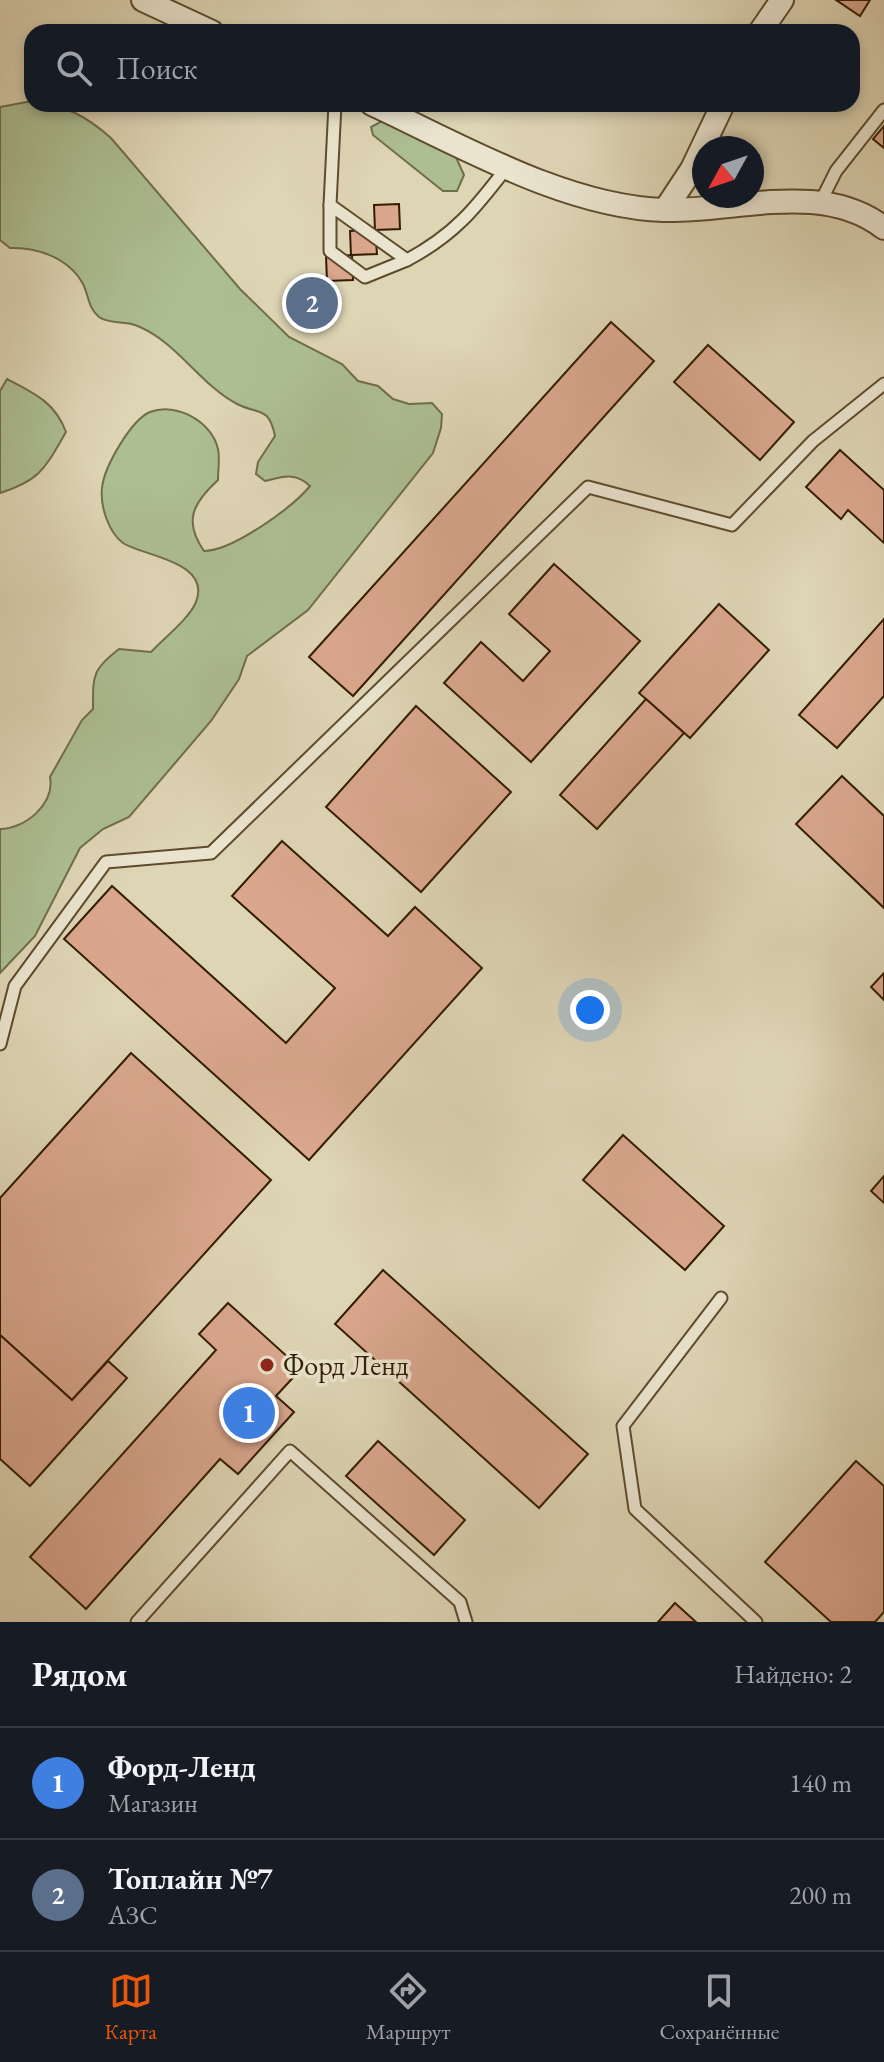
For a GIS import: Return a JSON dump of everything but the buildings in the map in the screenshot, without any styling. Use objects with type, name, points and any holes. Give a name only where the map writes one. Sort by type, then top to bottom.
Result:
[{"type":"street","points":[[143,0],[195,24]]},
{"type":"street","points":[[766,24],[782,0]]},
{"type":"street","points":[[389,112],[507,167],[591,198],[628,207],[665,210],[821,201],[848,207],[884,228]]},
{"type":"street","points":[[665,210],[692,169],[719,112]]},
{"type":"lane","points":[[821,201],[836,171],[884,110]]},
{"type":"lane","points":[[335,112],[330,251],[365,277],[439,243],[467,219],[507,167]]},
{"type":"lane","points":[[330,205],[407,260]]},
{"type":"lane","points":[[0,1044],[15,986],[106,862],[211,853],[588,487],[732,525],[813,441],[884,384]]},
{"type":"lane","points":[[721,1298],[623,1426],[635,1509],[756,1622]]},
{"type":"lane","points":[[137,1622],[290,1451],[460,1602],[466,1622]]},
{"type":"green space","points":[[24,102],[24,112],[71,112],[93,123],[111,138],[240,289],[289,337],[342,364],[358,381],[378,386],[393,399],[409,404],[432,403],[442,414],[433,453],[308,610],[247,656],[239,679],[211,721],[129,817],[103,829],[80,848],[35,936],[0,973],[0,829],[28,820],[48,797],[50,777],[82,720],[93,709],[94,681],[104,662],[119,649],[151,652],[182,622],[196,602],[198,588],[194,577],[185,569],[123,543],[109,525],[102,488],[120,445],[143,417],[160,410],[182,412],[209,430],[218,449],[218,480],[197,505],[193,521],[204,551],[230,544],[261,527],[310,486],[294,477],[265,481],[256,474],[258,462],[275,436],[266,416],[223,395],[150,332],[135,325],[99,317],[77,275],[61,261],[41,252],[10,248],[0,240],[0,107]]},
{"type":"green space","points":[[382,121],[455,155],[464,175],[457,191],[443,191],[373,135],[371,127]]},
{"type":"green space","points":[[7,379],[50,406],[66,432],[40,471],[25,483],[0,493],[0,391]]},
{"type":"place","name":"Топлайн №7","points":[[312,303]]},
{"type":"place","name":"Форд Ленд","points":[[267,1365]]},
{"type":"place","name":"Форд-Ленд","points":[[249,1413]]}]
